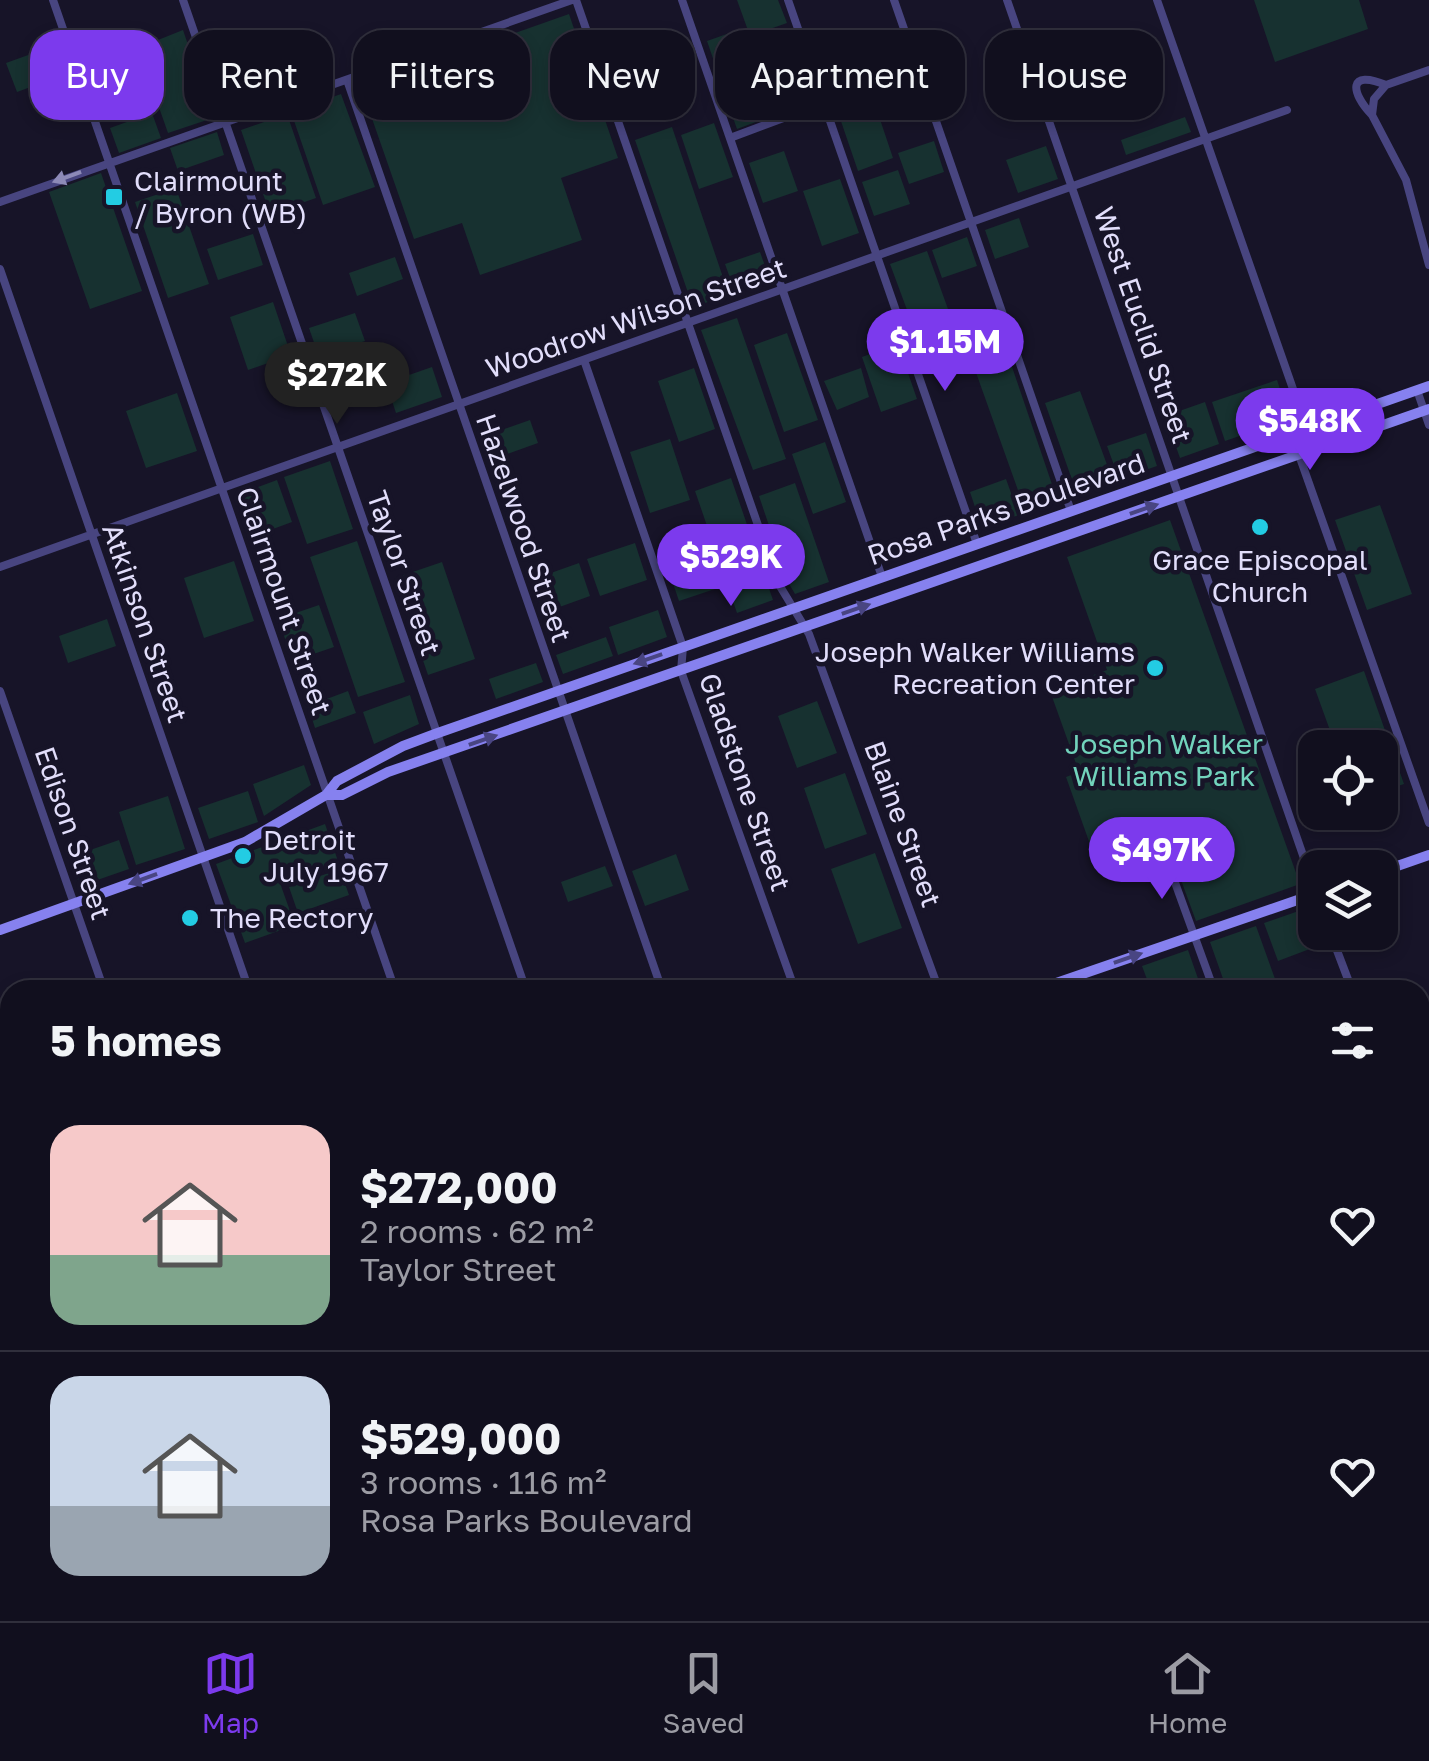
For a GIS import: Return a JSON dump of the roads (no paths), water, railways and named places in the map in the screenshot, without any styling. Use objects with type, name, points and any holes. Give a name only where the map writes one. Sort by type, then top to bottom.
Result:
[{"type":"street","name":"Clairmount Street","points":[[53,0],[392,980]]},
{"type":"street","name":"Taylor Street","points":[[184,0],[522,980]]},
{"type":"street","points":[[0,202],[574,0]]},
{"type":"street","name":"Blaine Street","points":[[574,0],[778,583],[804,628],[830,689],[935,980]]},
{"type":"street","points":[[682,0],[882,577]]},
{"type":"street","points":[[788,0],[798,30]]},
{"type":"street","points":[[894,0],[1071,510]]},
{"type":"street","name":"West Euclid Street","points":[[1007,0],[1300,850]]},
{"type":"street","points":[[1158,0],[1306,428],[1299,456],[1429,824]]},
{"type":"street","points":[[1429,70],[1386,84],[1368,79],[1356,87],[1360,102],[1372,115],[1406,180],[1429,265]]},
{"type":"street","name":"Hazelwood Street","points":[[347,80],[658,980]]},
{"type":"street","points":[[1372,115],[1374,100],[1386,84]]},
{"type":"street","name":"Woodrow Wilson Street","points":[[0,567],[1288,110]]},
{"type":"street","points":[[730,138],[778,120]]},
{"type":"street","points":[[830,120],[977,544]]},
{"type":"street","name":"Atkinson Street","points":[[0,269],[245,980]]},
{"type":"street","name":"Gladstone Street","points":[[584,360],[683,647],[681,671],[791,980]]},
{"type":"street","points":[[1423,388],[1429,425]]},
{"type":"street","name":"Rosa Parks Boulevard","points":[[0,930],[245,842],[326,795],[337,781],[403,746],[1423,388]]},
{"type":"street","name":"Rosa Parks Boulevard","points":[[326,795],[342,795],[388,772],[1426,410]]},
{"type":"street","name":"Edison Street","points":[[0,691],[100,980]]},
{"type":"street","points":[[1165,855],[1210,980]]},
{"type":"street","points":[[1398,866],[1429,855]]},
{"type":"street","points":[[1066,980],[1298,898]]},
{"type":"street","points":[[1337,950],[1348,980]]},
{"type":"place","name":"Clairmount / Byron (WB)","points":[[114,197]]},
{"type":"place","name":"Grace Episcopal Church","points":[[1260,527]]},
{"type":"place","name":"Joseph Walker Williams Recreation Center","points":[[1155,668]]},
{"type":"place","name":"Detroit July 1967","points":[[243,856]]},
{"type":"place","name":"The Rectory","points":[[190,918]]},
{"type":"park label","name":"Joseph Walker Williams Park","points":[[1164,760]]}]
